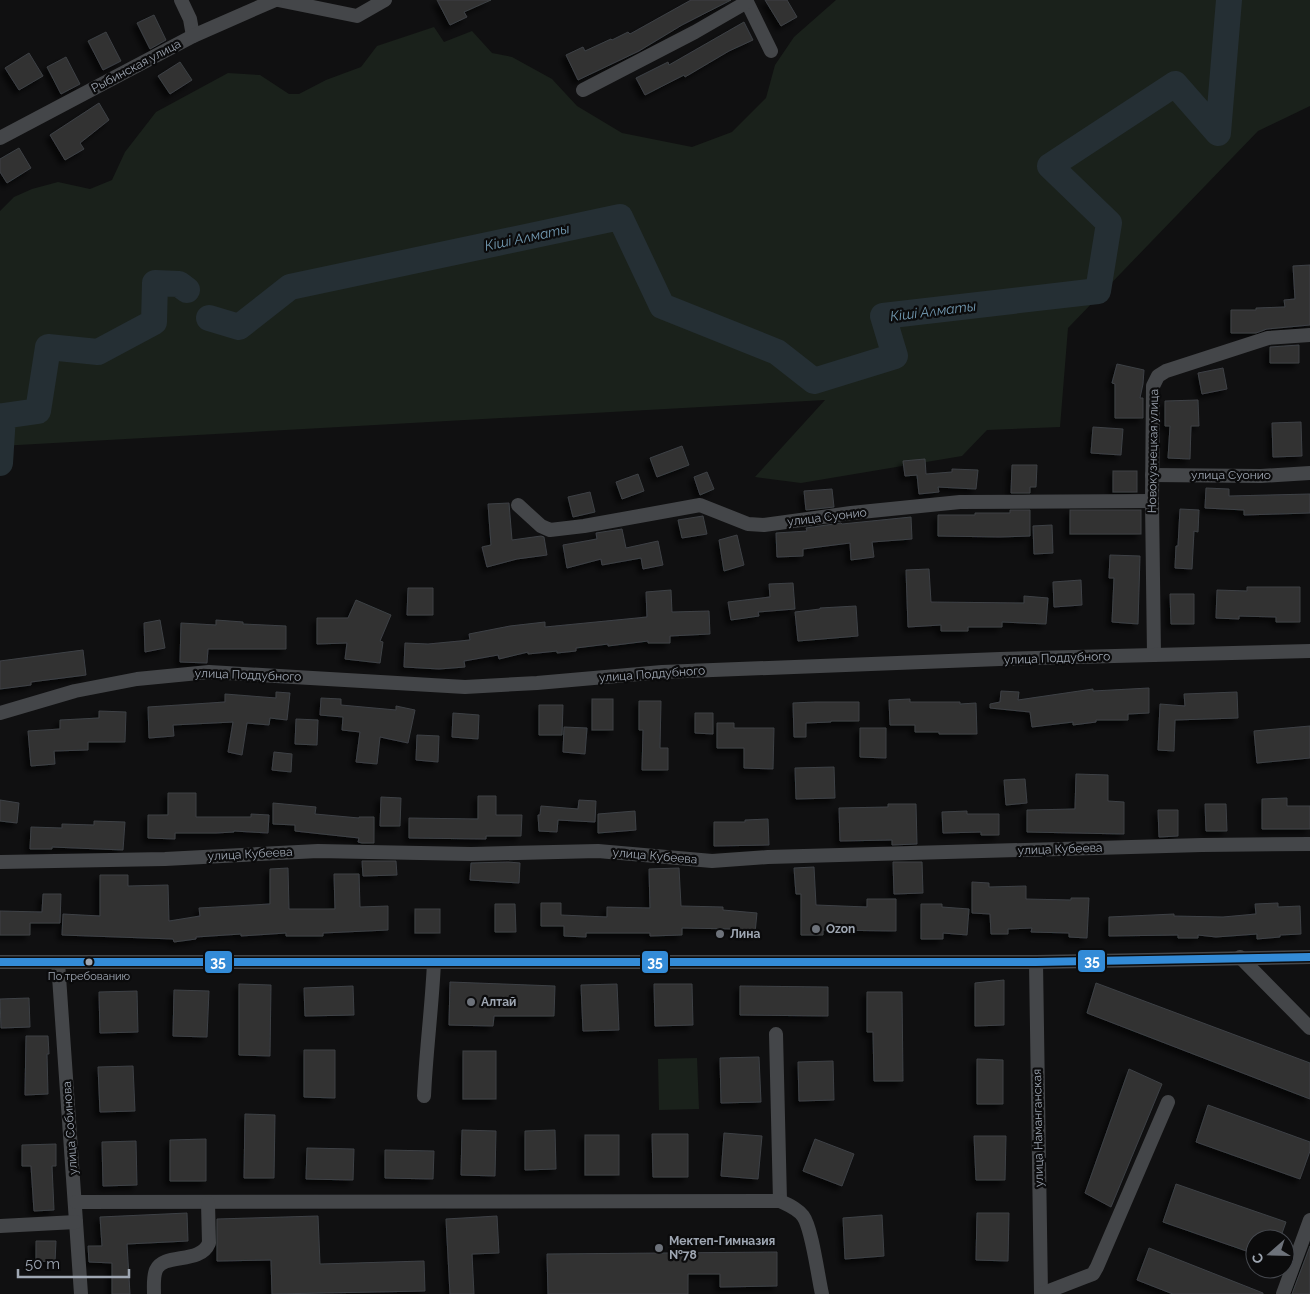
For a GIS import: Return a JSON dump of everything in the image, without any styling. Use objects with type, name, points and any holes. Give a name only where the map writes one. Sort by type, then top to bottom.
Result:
[{"type":"street","points":[[181,0],[190,18],[193,36]]},
{"type":"street","name":"Рыбинская улица","points":[[0,138],[193,36],[276,0],[357,16],[385,0]]},
{"type":"street","points":[[583,90],[695,32],[746,1],[771,51]]},
{"type":"street","name":"Новокузнецкая улица","points":[[1154,656],[1153,386],[1158,376],[1166,370],[1248,343],[1268,338],[1310,335]]},
{"type":"street","name":"улица Суонио","points":[[1152,475],[1261,476],[1310,473]]},
{"type":"street","name":"улица Суонио","points":[[518,505],[541,526],[550,530],[584,526],[700,505],[748,524],[764,525],[960,502],[1152,501]]},
{"type":"street","name":"улица Поддубного","points":[[0,713],[75,691],[137,678],[209,672],[465,687],[662,672],[1310,651]]},
{"type":"street","name":"улица Кубеева","points":[[0,862],[165,859],[318,850],[471,854],[598,850],[712,861],[768,857],[1202,845],[1310,844]]},
{"type":"street","points":[[1240,957],[1310,1028]]},
{"type":"street","points":[[0,962],[1036,962],[1310,957]]},
{"type":"street","name":"улица Собинова","points":[[58,962],[81,1294]]},
{"type":"street","points":[[424,1096],[434,962]]},
{"type":"street","name":"улица Наманганская","points":[[1036,962],[1041,1294]]},
{"type":"street","points":[[776,1034],[780,1201]]},
{"type":"street","points":[[1041,1294],[1093,1274],[1168,1102]]},
{"type":"street","points":[[76,1202],[780,1201],[792,1206],[803,1217],[809,1232],[822,1294]]},
{"type":"street","points":[[154,1294],[156,1270],[161,1264],[200,1254],[206,1249],[209,1243],[208,1203]]},
{"type":"street","points":[[1284,1294],[1310,1220]]},
{"type":"street","points":[[0,1226],[76,1222]]},
{"type":"shaded area","points":[[836,0],[1310,0],[1310,106],[1258,131],[1068,328],[1060,427],[987,430],[962,456],[801,483],[755,477],[825,400],[0,446],[0,211],[14,197],[32,189],[58,182],[90,189],[112,180],[125,152],[156,112],[228,73],[260,75],[289,94],[299,94],[326,80],[361,67],[377,46],[434,27],[444,42],[472,31],[492,53],[512,57],[552,79],[577,106],[622,133],[692,147],[732,132],[766,98],[775,65],[794,37]]},
{"type":"shaded area","points":[[697,1058],[699,1109],[659,1110],[658,1059]]},
{"type":"building","points":[[437,0],[491,0],[464,12],[467,17],[450,25]]},
{"type":"building","points":[[691,0],[731,0],[682,25],[639,51],[578,80],[566,55],[583,47],[585,51],[628,32],[630,34]]},
{"type":"building","points":[[765,0],[787,0],[797,17],[781,26]]},
{"type":"building","points":[[154,15],[166,40],[150,49],[137,23]]},
{"type":"building","points":[[744,22],[753,40],[729,51],[685,77],[684,75],[645,95],[636,78],[668,62],[669,65]]},
{"type":"building","points":[[106,32],[121,61],[103,70],[88,41]]},
{"type":"building","points":[[29,53],[43,76],[19,90],[5,68]]},
{"type":"building","points":[[66,57],[80,84],[61,94],[47,67]]},
{"type":"building","points":[[180,62],[192,80],[170,94],[158,76]]},
{"type":"building","points":[[99,103],[109,120],[80,143],[84,149],[65,160],[50,135]]},
{"type":"building","points":[[19,148],[31,168],[7,183],[0,172],[0,159]]},
{"type":"building","points":[[1310,265],[1310,325],[1267,329],[1256,333],[1231,333],[1231,310],[1285,307],[1284,300],[1295,299],[1293,266]]},
{"type":"building","points":[[1299,345],[1299,363],[1270,363],[1270,347]]},
{"type":"building","points":[[1117,364],[1144,370],[1140,398],[1143,398],[1143,418],[1115,418],[1115,384],[1112,383]]},
{"type":"building","points":[[1223,368],[1227,389],[1202,394],[1198,373]]},
{"type":"building","points":[[1198,400],[1199,426],[1191,426],[1190,459],[1168,458],[1170,426],[1165,426],[1165,401]]},
{"type":"building","points":[[1301,422],[1302,456],[1273,457],[1272,423]]},
{"type":"building","points":[[1093,427],[1123,429],[1121,455],[1091,453]]},
{"type":"building","points":[[682,446],[689,465],[657,477],[650,458]]},
{"type":"building","points":[[925,459],[926,474],[952,472],[952,469],[978,470],[976,489],[938,487],[939,492],[919,494],[917,475],[905,476],[903,461]]},
{"type":"building","points":[[1012,465],[1037,465],[1036,487],[1030,487],[1030,493],[1011,493]]},
{"type":"building","points":[[1113,471],[1137,471],[1137,492],[1113,492]]},
{"type":"building","points":[[707,472],[714,489],[700,495],[694,477]]},
{"type":"building","points":[[638,474],[644,491],[622,499],[616,482]]},
{"type":"building","points":[[1206,488],[1229,489],[1229,496],[1310,494],[1310,513],[1244,515],[1244,510],[1205,508]]},
{"type":"building","points":[[832,489],[834,507],[806,510],[804,491]]},
{"type":"building","points":[[590,492],[595,512],[573,517],[568,497]]},
{"type":"building","points":[[509,503],[512,540],[544,537],[547,555],[517,559],[487,567],[482,547],[491,545],[488,504]]},
{"type":"building","points":[[1180,509],[1199,510],[1198,532],[1194,531],[1192,569],[1175,568]]},
{"type":"building","points":[[1010,510],[1030,510],[1030,536],[938,536],[938,515],[1010,513]]},
{"type":"building","points":[[1070,510],[1141,510],[1141,534],[1070,534]]},
{"type":"building","points":[[703,516],[707,534],[682,538],[678,520]]},
{"type":"building","points":[[911,517],[912,539],[872,542],[874,557],[851,560],[850,543],[803,549],[803,556],[777,557],[776,533],[807,531],[806,528],[841,523]]},
{"type":"building","points":[[1052,525],[1053,553],[1034,554],[1033,526]]},
{"type":"building","points":[[622,529],[626,548],[658,541],[663,565],[643,569],[641,558],[602,565],[601,559],[567,568],[563,545],[597,539],[596,533]]},
{"type":"building","points":[[737,535],[744,565],[724,571],[719,540]]},
{"type":"building","points":[[1110,555],[1140,556],[1138,624],[1112,622],[1114,578],[1109,578]]},
{"type":"building","points":[[929,569],[931,602],[1024,603],[1024,596],[1048,598],[1046,624],[1002,622],[1002,627],[968,627],[968,631],[941,631],[941,625],[908,627],[906,570]]},
{"type":"building","points":[[1081,580],[1082,605],[1054,607],[1053,582]]},
{"type":"building","points":[[793,583],[795,609],[758,612],[759,616],[731,620],[728,602],[770,597],[769,584]]},
{"type":"building","points":[[1247,587],[1300,587],[1300,622],[1276,622],[1276,617],[1239,616],[1239,619],[1216,618],[1217,590],[1247,591]]},
{"type":"building","points":[[408,588],[433,588],[433,615],[407,615]]},
{"type":"building","points":[[671,590],[672,612],[709,611],[710,634],[670,636],[670,643],[648,643],[648,641],[608,646],[608,644],[576,648],[576,651],[557,653],[557,651],[528,654],[528,652],[499,659],[498,655],[464,661],[465,667],[439,669],[404,667],[405,643],[428,644],[470,640],[469,634],[510,626],[545,622],[545,627],[647,617],[646,592]]},
{"type":"building","points":[[1170,594],[1194,594],[1194,624],[1171,624]]},
{"type":"building","points":[[356,600],[391,615],[380,641],[383,642],[380,663],[345,659],[347,643],[317,644],[317,618],[348,618]]},
{"type":"building","points":[[856,606],[858,636],[798,641],[795,612],[820,608]]},
{"type":"building","points":[[160,620],[165,648],[145,652],[144,623]]},
{"type":"building","points":[[216,620],[243,622],[243,624],[286,626],[286,649],[208,649],[207,663],[180,662],[181,623],[216,625]]},
{"type":"building","points":[[83,650],[86,675],[31,682],[31,685],[0,689],[0,661]]},
{"type":"building","points":[[1149,688],[1149,713],[1128,714],[1128,720],[1096,720],[1096,722],[1073,725],[1073,722],[1032,727],[1030,712],[990,708],[990,704],[1000,702],[1001,691],[1019,692],[1018,700],[1093,689],[1093,691]]},
{"type":"building","points":[[276,692],[290,693],[287,720],[270,718],[269,725],[247,723],[242,755],[228,752],[233,722],[173,725],[174,736],[149,738],[148,707],[225,702],[225,694],[276,698]]},
{"type":"building","points":[[1237,692],[1238,718],[1175,720],[1174,751],[1158,750],[1160,704],[1185,706],[1184,694]]},
{"type":"building","points":[[321,698],[341,699],[341,705],[396,710],[396,706],[415,710],[408,743],[380,737],[377,764],[356,762],[360,732],[342,730],[343,717],[320,715]]},
{"type":"building","points":[[592,699],[613,699],[613,730],[592,730]]},
{"type":"building","points":[[910,699],[910,702],[976,703],[977,734],[915,732],[915,725],[890,725],[889,700]]},
{"type":"building","points":[[639,701],[661,701],[660,748],[668,748],[668,770],[642,770],[643,730],[639,730]]},
{"type":"building","points":[[859,702],[859,721],[806,723],[806,737],[794,737],[793,703]]},
{"type":"building","points":[[539,705],[563,705],[562,735],[539,735]]},
{"type":"building","points":[[99,711],[126,712],[125,742],[88,742],[88,750],[54,751],[55,764],[31,766],[28,731],[60,729],[60,720],[99,718]]},
{"type":"building","points":[[453,713],[479,715],[478,739],[452,737]]},
{"type":"building","points":[[695,713],[713,713],[713,734],[695,733]]},
{"type":"building","points":[[296,719],[318,720],[317,745],[295,744]]},
{"type":"building","points":[[717,723],[734,723],[734,728],[774,728],[773,769],[744,768],[744,748],[717,748]]},
{"type":"building","points":[[1310,726],[1310,758],[1257,763],[1254,731]]},
{"type":"building","points":[[564,727],[587,728],[585,754],[563,752]]},
{"type":"building","points":[[860,728],[886,728],[886,758],[860,757]]},
{"type":"building","points":[[417,735],[439,736],[438,762],[416,760]]},
{"type":"building","points":[[274,752],[292,754],[291,772],[272,770]]},
{"type":"building","points":[[834,767],[835,798],[796,799],[795,768]]},
{"type":"building","points":[[1076,774],[1108,775],[1108,801],[1124,802],[1124,834],[1027,832],[1027,810],[1075,809]]},
{"type":"building","points":[[1025,779],[1027,803],[1006,805],[1004,780]]},
{"type":"building","points":[[168,793],[196,793],[196,817],[251,817],[251,814],[269,815],[268,833],[234,831],[175,833],[175,839],[148,838],[148,815],[168,815]]},
{"type":"building","points":[[478,796],[496,796],[496,815],[522,815],[521,836],[486,836],[486,839],[409,838],[409,818],[478,819]]},
{"type":"building","points":[[381,797],[401,798],[400,826],[380,826]]},
{"type":"building","points":[[1287,798],[1287,806],[1310,806],[1310,829],[1262,829],[1262,799]]},
{"type":"building","points":[[0,800],[19,803],[17,823],[0,821]]},
{"type":"building","points":[[579,800],[596,801],[595,822],[558,820],[557,832],[539,831],[538,815],[540,815],[541,806],[578,809]]},
{"type":"building","points":[[273,803],[316,807],[315,814],[359,818],[374,817],[374,843],[358,842],[359,838],[295,831],[295,825],[273,824]]},
{"type":"building","points":[[888,804],[916,804],[917,844],[892,845],[892,840],[840,841],[839,808],[888,807]]},
{"type":"building","points":[[1205,804],[1226,804],[1227,831],[1206,831]]},
{"type":"building","points":[[1158,810],[1178,810],[1178,836],[1159,837]]},
{"type":"building","points":[[635,811],[636,830],[598,833],[598,814]]},
{"type":"building","points":[[967,811],[967,814],[999,814],[999,835],[981,835],[981,832],[943,833],[942,812]]},
{"type":"building","points":[[768,819],[769,845],[714,846],[714,822],[745,822],[745,820]]},
{"type":"building","points":[[94,821],[125,822],[123,850],[52,847],[52,849],[30,849],[31,827],[62,828],[62,824],[94,825]]},
{"type":"building","points":[[362,861],[396,861],[397,875],[363,876]]},
{"type":"building","points":[[893,862],[922,862],[923,893],[894,894]]},
{"type":"building","points":[[471,863],[520,863],[519,883],[470,880]]},
{"type":"building","points":[[814,867],[816,905],[867,907],[867,899],[896,899],[896,931],[823,930],[823,935],[801,935],[801,894],[796,894],[794,868]]},
{"type":"building","points":[[288,868],[289,909],[335,909],[334,874],[359,874],[360,907],[388,906],[388,930],[323,933],[323,936],[286,936],[286,933],[241,936],[241,934],[196,937],[196,939],[174,942],[173,939],[62,935],[63,914],[100,916],[100,875],[128,875],[128,886],[168,885],[169,921],[200,916],[199,908],[270,904],[270,869]]},
{"type":"building","points":[[679,868],[681,906],[723,907],[723,910],[757,913],[755,933],[735,931],[735,929],[682,928],[682,935],[650,936],[650,933],[586,933],[586,937],[564,936],[564,926],[541,926],[541,903],[561,903],[561,915],[607,917],[607,907],[650,908],[649,869]]},
{"type":"building","points":[[972,882],[989,883],[989,887],[1026,886],[1026,899],[1071,900],[1071,898],[1089,898],[1087,938],[1069,937],[1069,933],[1031,932],[1032,928],[1008,929],[1008,934],[991,934],[990,914],[972,913]]},
{"type":"building","points":[[43,894],[61,894],[60,923],[30,923],[30,935],[0,935],[0,911],[42,912]]},
{"type":"building","points":[[1278,903],[1278,907],[1300,906],[1301,934],[1257,939],[1257,934],[1216,937],[1198,935],[1198,938],[1178,938],[1178,935],[1109,936],[1109,917],[1174,914],[1174,916],[1223,917],[1256,914],[1255,904]]},
{"type":"building","points":[[495,904],[515,904],[516,932],[495,932]]},
{"type":"building","points":[[921,904],[942,904],[942,907],[969,909],[967,935],[943,933],[943,939],[921,939]]},
{"type":"building","points":[[415,909],[440,909],[440,933],[415,933]]},
{"type":"building","points":[[1004,980],[1004,1025],[975,1026],[975,983]]},
{"type":"building","points":[[450,982],[555,986],[554,1016],[494,1016],[493,1026],[449,1025]]},
{"type":"building","points":[[1096,983],[1310,1063],[1310,1099],[1087,1013]]},
{"type":"building","points":[[239,984],[271,985],[270,1056],[239,1055]]},
{"type":"building","points":[[617,984],[619,1030],[583,1031],[581,985]]},
{"type":"building","points":[[654,984],[692,984],[693,1025],[655,1026]]},
{"type":"building","points":[[353,986],[354,1015],[305,1016],[304,988]]},
{"type":"building","points":[[740,986],[828,987],[828,1016],[740,1015]]},
{"type":"building","points":[[174,990],[209,991],[207,1037],[173,1036]]},
{"type":"building","points":[[137,991],[138,1032],[100,1033],[99,992]]},
{"type":"building","points":[[867,992],[902,992],[903,1081],[874,1081],[873,1032],[867,1032]]},
{"type":"building","points":[[29,998],[30,1027],[1,1028],[0,999]]},
{"type":"building","points":[[26,1036],[48,1036],[48,1094],[25,1095]]},
{"type":"building","points":[[304,1050],[335,1050],[335,1098],[304,1097]]},
{"type":"building","points":[[463,1051],[496,1051],[496,1099],[463,1099]]},
{"type":"building","points":[[759,1057],[761,1102],[721,1103],[720,1058]]},
{"type":"building","points":[[977,1059],[1003,1060],[1003,1104],[977,1104]]},
{"type":"building","points":[[833,1061],[834,1100],[799,1101],[798,1062]]},
{"type":"building","points":[[133,1066],[135,1111],[100,1112],[98,1067]]},
{"type":"building","points":[[1129,1069],[1162,1084],[1111,1207],[1085,1193]]},
{"type":"building","points":[[1208,1105],[1310,1142],[1310,1151],[1300,1179],[1196,1142]]},
{"type":"building","points":[[245,1114],[275,1115],[274,1178],[244,1178]]},
{"type":"building","points":[[462,1130],[496,1131],[495,1176],[461,1175]]},
{"type":"building","points":[[555,1130],[556,1169],[525,1170],[525,1131]]},
{"type":"building","points":[[724,1133],[762,1136],[758,1179],[721,1176]]},
{"type":"building","points":[[652,1134],[688,1134],[688,1177],[653,1177]]},
{"type":"building","points":[[585,1135],[619,1135],[619,1175],[585,1175]]},
{"type":"building","points":[[974,1136],[1006,1136],[1005,1180],[976,1180]]},
{"type":"building","points":[[206,1139],[206,1181],[170,1181],[170,1140]]},
{"type":"building","points":[[815,1139],[854,1154],[842,1186],[803,1171]]},
{"type":"building","points":[[136,1141],[137,1185],[103,1186],[102,1142]]},
{"type":"building","points":[[56,1144],[56,1166],[52,1166],[54,1210],[34,1211],[31,1166],[22,1166],[22,1145]]},
{"type":"building","points":[[307,1148],[354,1149],[353,1180],[306,1179]]},
{"type":"building","points":[[385,1150],[434,1151],[433,1179],[385,1178]]},
{"type":"building","points":[[1176,1184],[1286,1222],[1284,1229],[1245,1229],[1245,1251],[1163,1222]]},
{"type":"building","points":[[187,1213],[188,1241],[127,1244],[130,1294],[112,1294],[112,1263],[89,1262],[88,1246],[102,1246],[100,1217]]},
{"type":"building","points":[[977,1213],[1009,1213],[1008,1261],[976,1260]]},
{"type":"building","points":[[882,1215],[884,1256],[845,1259],[843,1218]]},
{"type":"building","points":[[318,1216],[320,1264],[424,1261],[425,1291],[272,1294],[271,1260],[217,1261],[217,1219]]},
{"type":"building","points":[[497,1216],[499,1253],[472,1254],[474,1294],[450,1294],[446,1219]]},
{"type":"building","points":[[36,1241],[56,1241],[55,1262],[36,1261]]},
{"type":"building","points":[[1310,1246],[1310,1294],[1292,1294]]},
{"type":"building","points":[[1149,1248],[1263,1294],[1173,1294],[1137,1280]]},
{"type":"building","points":[[777,1252],[777,1286],[720,1287],[720,1274],[688,1274],[688,1294],[548,1294],[547,1254]]},
{"type":"waterway","name":"Кіші Алматы","points":[[209,318],[239,327],[290,287],[620,217],[662,306],[777,352],[814,381],[895,356],[883,316],[1098,291],[1109,223],[1050,166],[1175,84],[1218,133],[1229,0]]},
{"type":"waterway","name":"Кіші Алматы","points":[[0,463],[3,416],[38,411],[48,347],[98,352],[154,322],[155,283],[179,284],[187,290]]},
{"type":"transit line","name":"35","points":[[0,962],[1036,962],[1310,957]]},
{"type":"place","name":"Ozon","points":[[816,929]]},
{"type":"place","name":"Лина","points":[[720,934]]},
{"type":"place","name":"По требованию","points":[[89,962]]},
{"type":"place","name":"Алтай","points":[[471,1002]]},
{"type":"place","name":"Мектеп-Гимназия №78","points":[[659,1248]]}]
